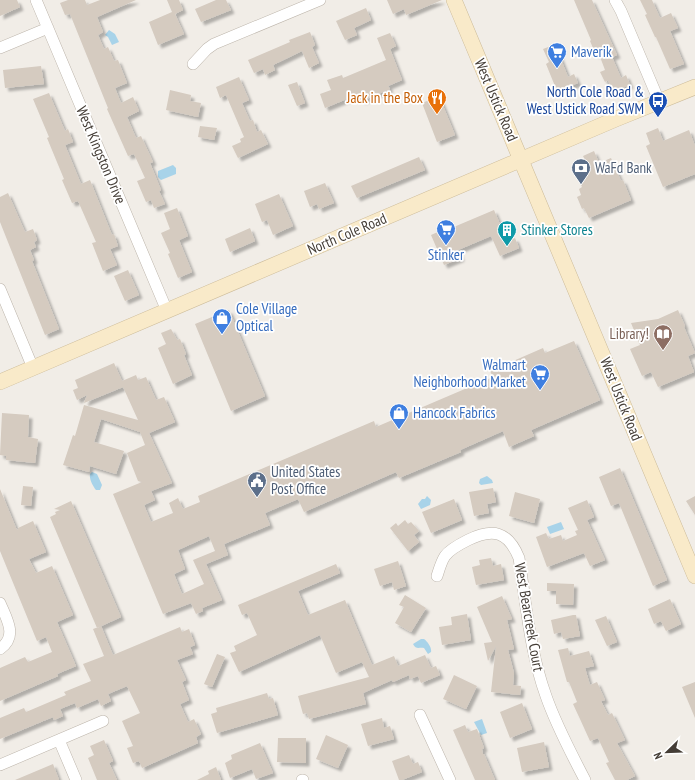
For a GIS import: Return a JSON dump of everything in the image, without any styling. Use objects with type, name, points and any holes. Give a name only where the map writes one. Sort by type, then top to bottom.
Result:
[{"type":"main road","name":"West Ustick Road","points":[[454,0],[695,576]]},
{"type":"main road","name":"North Cole Road","points":[[0,382],[695,87]]},
{"type":"street","name":"West Kingston Drive","points":[[36,0],[167,311]]},
{"type":"street","points":[[193,64],[207,49],[214,44],[320,0]]},
{"type":"street","points":[[615,0],[659,101]]},
{"type":"street","points":[[0,48],[48,28]]},
{"type":"street","points":[[0,289],[33,368]]},
{"type":"street","name":"West Bearcreek Court","points":[[437,576],[445,556],[458,545],[478,535],[491,533],[504,537],[514,545],[519,558],[535,658],[540,678],[554,717],[585,780]]},
{"type":"street","points":[[0,603],[10,627],[9,640],[6,645],[0,649]]},
{"type":"street","points":[[420,715],[450,780]]},
{"type":"street","points":[[0,765],[103,721]]},
{"type":"street","points":[[59,740],[76,780]]},
{"type":"water","points":[[109,30],[115,34],[119,42],[112,45],[108,37],[105,35]]},
{"type":"water","points":[[173,165],[176,168],[176,174],[161,180],[158,177],[158,171]]},
{"type":"water","points":[[92,472],[97,474],[102,485],[100,490],[96,490],[92,482],[90,474]]},
{"type":"water","points":[[487,476],[493,483],[481,485],[479,483],[480,479]]},
{"type":"water","points":[[427,496],[431,500],[430,505],[421,509],[418,504]]},
{"type":"water","points":[[561,522],[564,529],[550,534],[547,527]]},
{"type":"water","points":[[421,639],[424,639],[430,647],[431,652],[428,654],[424,648],[416,648],[413,644]]},
{"type":"water","points":[[482,719],[487,733],[481,735],[474,722]]},
{"type":"building","points":[[0,0],[17,0],[20,7],[0,16]]},
{"type":"building","points":[[68,0],[85,0],[87,5],[100,0],[136,0],[97,17],[103,32],[98,35],[104,49],[108,47],[114,61],[118,60],[127,83],[115,88],[121,103],[133,97],[139,111],[127,117],[136,138],[141,136],[153,162],[150,163],[165,204],[154,208],[151,200],[146,202],[137,181],[145,178],[134,154],[128,156],[107,109],[108,108],[70,14],[65,15],[60,3]]},
{"type":"building","points":[[167,0],[179,0],[183,10],[175,14],[184,34],[158,45],[149,22],[172,12]]},
{"type":"building","points":[[216,0],[226,0],[231,10],[201,22],[195,9]]},
{"type":"building","points":[[387,0],[442,0],[406,15],[404,9],[393,14]]},
{"type":"building","points":[[574,0],[592,0],[617,55],[612,57],[621,78],[626,75],[630,85],[613,92],[608,80],[605,82],[600,72],[605,70],[599,54],[596,55]]},
{"type":"building","points":[[640,0],[652,0],[660,18],[671,13],[678,28],[670,31],[684,64],[670,69],[645,15],[647,14]]},
{"type":"building","points":[[366,8],[371,20],[354,28],[357,35],[345,40],[336,21]]},
{"type":"building","points":[[310,32],[315,45],[312,47],[319,63],[309,68],[302,51],[273,65],[275,70],[265,75],[263,69],[254,73],[248,60],[290,42],[289,40]]},
{"type":"building","points":[[390,33],[396,46],[390,49],[402,80],[388,86],[390,89],[362,101],[359,94],[325,108],[320,94],[331,90],[327,80],[342,75],[343,78],[386,60],[377,38]]},
{"type":"building","name":"Maverik","points":[[559,43],[562,50],[558,52],[568,77],[574,74],[578,83],[557,91],[546,64],[549,62],[543,49]]},
{"type":"building","points":[[41,66],[44,84],[5,88],[3,70]]},
{"type":"building","points":[[239,77],[249,100],[242,103],[250,121],[253,120],[257,132],[261,130],[268,144],[238,158],[232,146],[241,142],[240,139],[244,137],[226,95],[220,98],[216,87]]},
{"type":"building","points":[[297,82],[305,103],[297,106],[288,85]]},
{"type":"building","points":[[170,90],[191,95],[190,101],[201,103],[198,117],[166,110]]},
{"type":"building","points":[[49,93],[65,131],[68,129],[73,142],[65,145],[81,184],[90,180],[112,235],[114,234],[118,246],[110,249],[117,265],[103,271],[92,243],[96,242],[78,201],[72,203],[47,138],[49,137],[33,99]]},
{"type":"building","name":"Jack in the Box","points":[[439,96],[455,135],[437,142],[422,103]]},
{"type":"building","points":[[200,126],[217,128],[214,140],[198,137]]},
{"type":"building","points":[[658,128],[663,141],[689,130],[695,146],[695,174],[663,187],[646,146],[650,144],[646,133]]},
{"type":"building","points":[[594,151],[599,163],[611,158],[621,181],[623,180],[631,200],[589,218],[584,208],[582,209],[577,197],[581,195],[579,189],[582,187],[575,171],[588,166],[583,156]]},
{"type":"building","points":[[419,157],[425,170],[357,198],[351,186]]},
{"type":"building","points":[[325,183],[334,203],[319,209],[317,204],[310,207],[304,191]]},
{"type":"building","points":[[8,193],[25,232],[33,229],[37,240],[34,242],[36,247],[30,250],[34,260],[32,261],[59,329],[45,335],[0,222],[0,197]]},
{"type":"building","points":[[279,194],[293,226],[273,235],[267,220],[262,222],[255,204]]},
{"type":"building","points":[[177,208],[188,236],[179,240],[192,272],[178,278],[168,254],[170,253],[161,233],[170,229],[164,213]]},
{"type":"building","points":[[494,210],[507,241],[515,238],[519,248],[500,256],[491,236],[458,250],[461,258],[444,265],[431,235]]},
{"type":"building","points":[[250,228],[255,241],[230,252],[225,239]]},
{"type":"building","points":[[128,270],[139,295],[125,301],[114,276]]},
{"type":"building","points":[[229,310],[265,396],[231,411],[195,324]]},
{"type":"building","name":"Library!","points":[[678,310],[695,353],[688,356],[694,372],[658,387],[651,372],[642,376],[630,349],[640,345],[631,323],[658,319]]},
{"type":"building","points":[[171,329],[177,340],[180,339],[186,354],[184,355],[192,375],[173,384],[158,348],[166,344],[161,333]]},
{"type":"building","points":[[574,341],[600,400],[531,430],[534,436],[509,447],[503,431],[460,450],[461,452],[399,478],[396,472],[304,512],[298,499],[265,513],[270,525],[224,544],[228,555],[206,564],[222,600],[202,608],[203,611],[196,614],[191,603],[163,614],[113,494],[142,482],[138,481],[127,453],[145,445],[140,432],[101,419],[94,442],[124,451],[116,474],[90,466],[89,472],[63,465],[73,435],[75,436],[84,405],[138,420],[123,387],[84,403],[87,395],[77,400],[73,390],[78,388],[75,380],[114,363],[122,381],[136,375],[138,380],[146,377],[156,400],[164,397],[175,422],[149,433],[172,483],[151,491],[155,500],[144,505],[151,522],[173,513],[169,503],[178,498],[183,509],[200,502],[198,496],[374,421],[376,427],[493,377],[490,371],[543,348],[545,353]],"holes":[[[209,536],[215,551],[193,560],[204,584],[182,594],[174,574],[185,569],[178,550]]]},
{"type":"building","points":[[2,413],[29,415],[28,437],[38,439],[35,463],[6,460],[6,456],[0,455]]},
{"type":"building","points":[[620,468],[667,580],[653,586],[619,503],[611,506],[599,477]]},
{"type":"building","points":[[23,486],[33,487],[31,506],[21,505]]},
{"type":"building","points":[[493,488],[496,502],[487,504],[489,513],[474,516],[469,492]]},
{"type":"building","points":[[0,489],[18,530],[18,528],[33,521],[46,552],[29,559],[36,573],[52,566],[73,615],[57,622],[76,666],[57,674],[58,676],[0,701],[0,668],[25,657],[28,662],[52,652],[46,637],[37,641],[0,551]]},
{"type":"building","points":[[515,492],[540,499],[534,523],[509,516]]},
{"type":"building","points":[[695,496],[695,515],[686,501]]},
{"type":"building","points":[[454,499],[462,520],[431,533],[422,512]]},
{"type":"building","points":[[587,500],[594,517],[587,520],[605,560],[590,566],[584,553],[547,567],[536,537],[546,533],[549,539],[561,535],[563,541],[577,535],[575,531],[578,530],[568,508]]},
{"type":"building","points":[[71,501],[121,617],[97,628],[50,517],[56,514],[55,512],[60,510],[54,509]]},
{"type":"building","points":[[405,520],[408,524],[411,522],[419,531],[414,535],[419,542],[408,551],[390,528],[396,523],[398,526]]},
{"type":"building","points":[[491,558],[493,566],[501,564],[504,580],[476,585],[472,567],[480,565],[479,560]]},
{"type":"building","points":[[398,561],[406,586],[394,590],[392,582],[380,586],[374,569]]},
{"type":"building","points":[[336,564],[340,573],[298,591],[308,615],[345,600],[372,665],[394,656],[398,666],[425,655],[431,668],[436,666],[440,675],[421,683],[418,676],[410,679],[409,675],[393,682],[392,680],[363,693],[366,704],[309,719],[307,713],[303,714],[298,696],[369,677],[362,662],[336,673],[320,635],[239,672],[230,653],[236,651],[234,646],[257,635],[247,613],[242,615],[238,605]]},
{"type":"building","points":[[547,583],[574,584],[573,605],[556,604],[556,591],[547,591]]},
{"type":"building","points":[[405,595],[426,608],[411,632],[395,623],[404,607],[399,605]]},
{"type":"building","points":[[502,596],[512,619],[507,620],[514,649],[508,650],[514,673],[513,685],[521,686],[520,695],[491,692],[496,646],[488,661],[484,643],[492,642],[477,607]]},
{"type":"building","points":[[670,599],[681,624],[666,631],[661,621],[654,624],[648,609]]},
{"type":"building","points":[[467,614],[471,640],[442,645],[439,627],[452,625],[451,617]]},
{"type":"building","points":[[576,615],[580,636],[563,639],[561,632],[554,634],[551,620]]},
{"type":"building","points":[[606,616],[617,642],[607,646],[595,620]]},
{"type":"building","points":[[101,626],[113,655],[180,627],[182,632],[189,629],[195,645],[190,647],[193,654],[177,660],[186,680],[182,682],[189,700],[180,704],[188,722],[194,719],[201,734],[196,737],[198,743],[142,768],[139,761],[133,763],[127,748],[133,746],[122,721],[140,713],[127,686],[108,694],[111,701],[101,706],[98,699],[77,708],[75,703],[60,709],[63,716],[54,720],[53,717],[0,739],[0,718],[24,708],[26,712],[66,695],[64,692],[91,681],[83,664],[104,656],[93,629]]},
{"type":"building","points":[[568,648],[570,656],[589,651],[594,666],[585,668],[590,685],[597,682],[605,700],[601,701],[608,715],[612,713],[625,740],[617,743],[635,776],[627,780],[615,780],[606,763],[609,762],[598,738],[590,741],[573,704],[577,702],[569,682],[567,682],[558,650]]},
{"type":"building","points":[[217,654],[225,657],[212,687],[204,684]]},
{"type":"building","points":[[454,675],[477,686],[466,709],[443,699]]},
{"type":"building","points":[[695,682],[695,718],[682,687]]},
{"type":"building","points":[[267,693],[269,699],[273,698],[278,715],[217,733],[211,714],[217,712],[216,708]]},
{"type":"building","points":[[522,703],[532,729],[510,738],[500,712]]},
{"type":"building","points":[[382,718],[384,728],[390,726],[394,739],[368,746],[361,724]]},
{"type":"building","points":[[465,725],[468,732],[477,729],[484,748],[482,749],[483,754],[495,780],[475,780],[453,730]]},
{"type":"building","points":[[326,735],[348,745],[338,768],[316,759]]},
{"type":"building","points":[[278,738],[306,738],[306,763],[277,762]]},
{"type":"building","points":[[104,740],[113,761],[109,763],[117,780],[97,780],[88,758],[94,755],[90,746]]},
{"type":"building","points":[[544,742],[549,767],[522,772],[517,748]]},
{"type":"building","points":[[260,743],[273,773],[256,779],[252,769],[230,778],[225,763],[232,759],[231,755]]},
{"type":"building","points":[[409,755],[413,764],[418,762],[422,772],[399,780],[392,761]]},
{"type":"building","points":[[53,764],[59,780],[15,780]]},
{"type":"building","points":[[216,767],[221,780],[197,780],[209,774],[208,771]]},
{"type":"place","name":"Maverik","points":[[557,69]]},
{"type":"place","name":"Jack in the Box","points":[[437,115]]},
{"type":"place","name":"North Cole Road & West Ustick Road SWM","points":[[658,118]]},
{"type":"place","name":"WaFd Bank","points":[[581,185]]},
{"type":"place","name":"Stinker","points":[[446,246]]},
{"type":"place","name":"Stinker Stores","points":[[507,247]]},
{"type":"place","name":"Cole Village Optical","points":[[222,335]]},
{"type":"place","name":"Library!","points":[[663,351]]},
{"type":"place","name":"Walmart Neighborhood Market","points":[[540,391]]},
{"type":"place","name":"Hancock Fabrics","points":[[399,430]]},
{"type":"place","name":"United States Post Office","points":[[257,498]]}]
